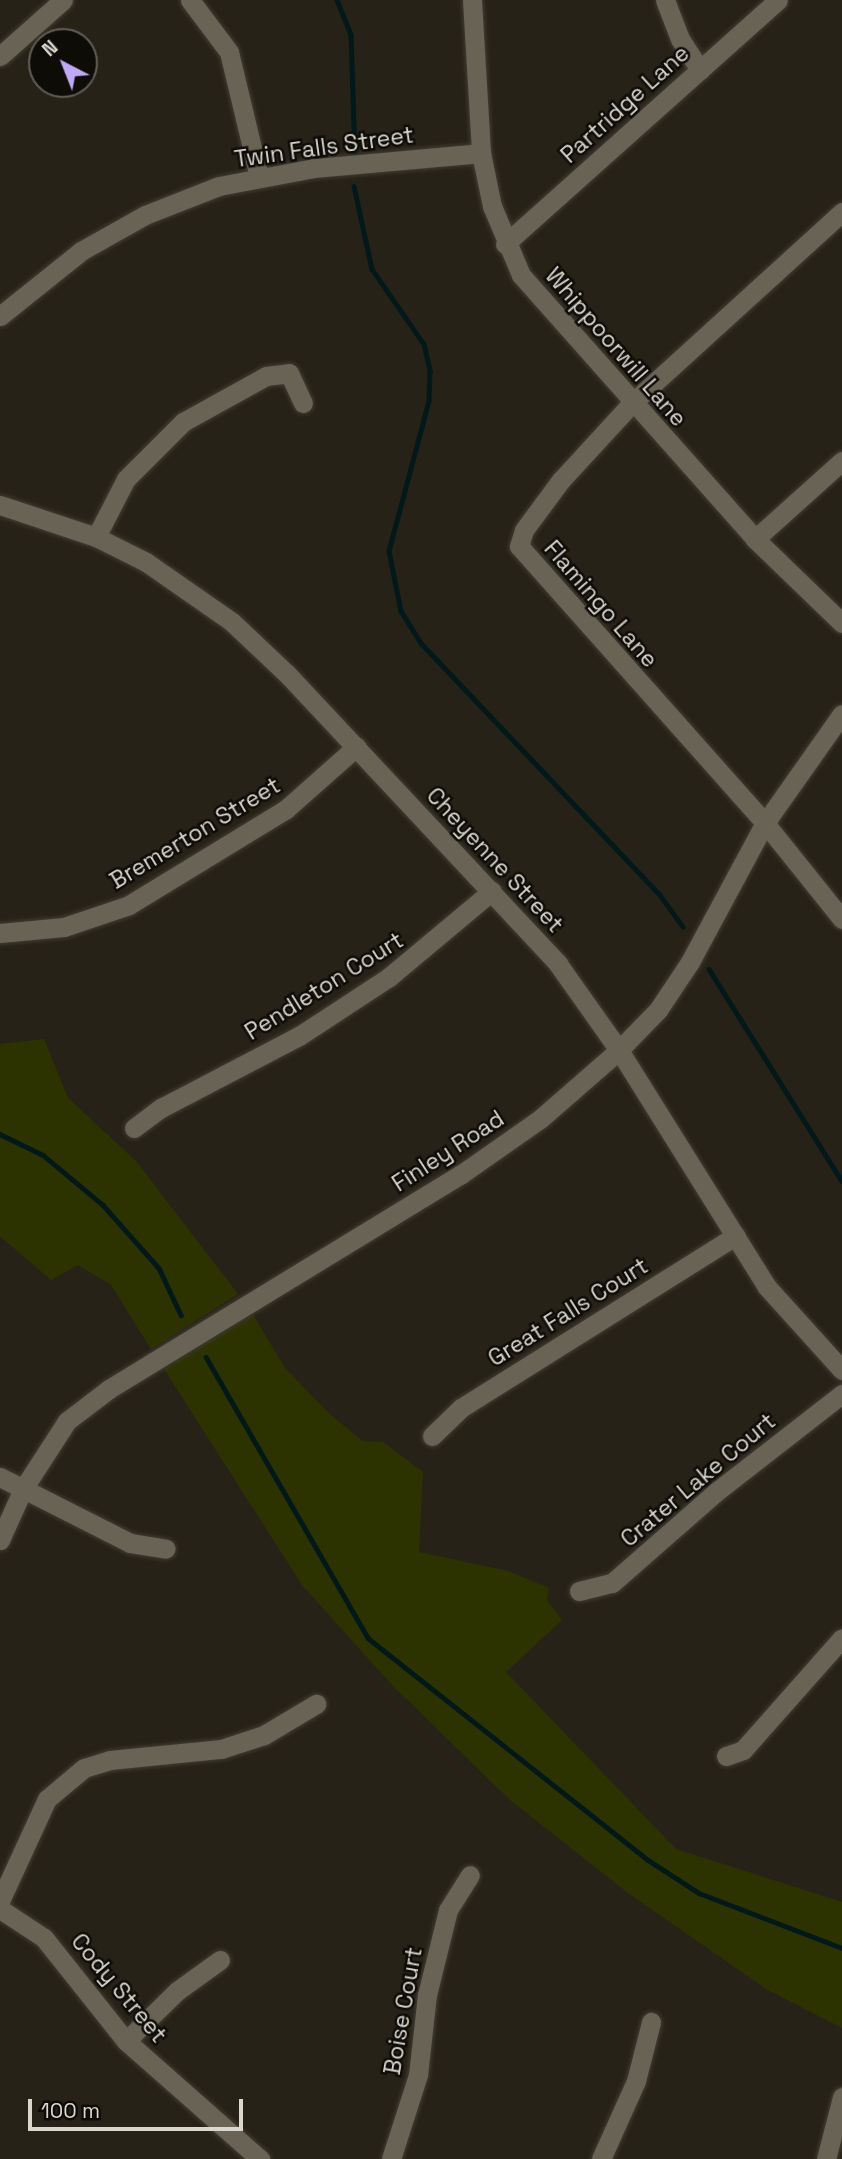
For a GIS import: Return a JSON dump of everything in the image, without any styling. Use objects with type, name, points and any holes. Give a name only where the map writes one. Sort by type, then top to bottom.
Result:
[{"type":"street","points":[[0,56],[64,0]]},
{"type":"street","points":[[190,0],[229,52],[259,177]]},
{"type":"street","name":"Whippoorwill Lane","points":[[472,0],[481,153],[505,243],[539,299],[631,404],[755,539],[842,623]]},
{"type":"street","points":[[665,0],[680,39],[700,70]]},
{"type":"street","name":"Partridge Lane","points":[[505,243],[778,0]]},
{"type":"street","name":"Twin Falls Street","points":[[0,316],[58,267],[123,227],[219,186],[259,177],[481,153]]},
{"type":"street","name":"Flamingo Lane","points":[[842,212],[631,404],[561,480],[524,530],[519,546],[765,823],[842,919]]},
{"type":"street","points":[[96,537],[126,479],[183,422],[266,376],[289,373],[303,403]]},
{"type":"street","points":[[755,539],[842,461]]},
{"type":"street","name":"Cheyenne Street","points":[[0,505],[96,537],[146,562],[232,622],[356,747],[558,964],[619,1050],[767,1287],[842,1370]]},
{"type":"street","name":"Finley Road","points":[[0,1541],[23,1489],[67,1421],[109,1389],[460,1175],[540,1119],[619,1050],[658,1010],[690,962],[765,823],[842,714]]},
{"type":"street","name":"Bremerton Street","points":[[0,933],[64,927],[129,905],[286,809],[356,747]]},
{"type":"street","name":"Pendleton Court","points":[[134,1128],[162,1108],[299,1037],[389,977],[492,891]]},
{"type":"street","name":"Great Falls Court","points":[[432,1436],[461,1408],[735,1236]]},
{"type":"street","name":"Crater Lake Court","points":[[579,1591],[612,1583],[745,1468],[842,1394]]},
{"type":"street","points":[[0,1477],[130,1543],[166,1549]]},
{"type":"street","points":[[726,1756],[743,1750],[842,1637]]},
{"type":"street","points":[[0,1901],[47,1800],[84,1768],[110,1760],[221,1749],[264,1735],[316,1703]]},
{"type":"street","name":"Boise Court","points":[[391,2159],[418,2075],[427,1995],[448,1910],[470,1875]]},
{"type":"street","name":"Cody Street","points":[[0,1909],[44,1938],[69,1963],[126,2041],[260,2159]]},
{"type":"street","points":[[126,2041],[177,1991],[220,1961]]},
{"type":"street","points":[[601,2159],[636,2081],[651,2022]]},
{"type":"street","points":[[825,2159],[838,2131],[842,2097]]},
{"type":"green space","points":[[44,1039],[68,1098],[136,1161],[238,1294],[151,1349],[111,1285],[78,1265],[51,1280],[0,1236],[0,1044]]},
{"type":"green space","points":[[253,1314],[285,1368],[332,1416],[363,1441],[383,1442],[423,1472],[419,1552],[508,1571],[549,1588],[547,1600],[562,1620],[506,1672],[676,1849],[842,1902],[842,2028],[766,1989],[628,1893],[510,1800],[393,1686],[302,1585],[164,1369]]},
{"type":"waterway","points":[[337,0],[351,35],[355,153]]},
{"type":"waterway","points":[[354,186],[372,269],[424,344],[430,371],[429,401],[389,551],[401,611],[421,643],[660,895],[683,927]]},
{"type":"waterway","points":[[709,969],[842,1181]]},
{"type":"waterway","points":[[0,1134],[43,1155],[103,1205],[159,1268],[181,1315]]},
{"type":"waterway","points":[[206,1357],[368,1638],[648,1860],[699,1893],[842,1948]]}]
